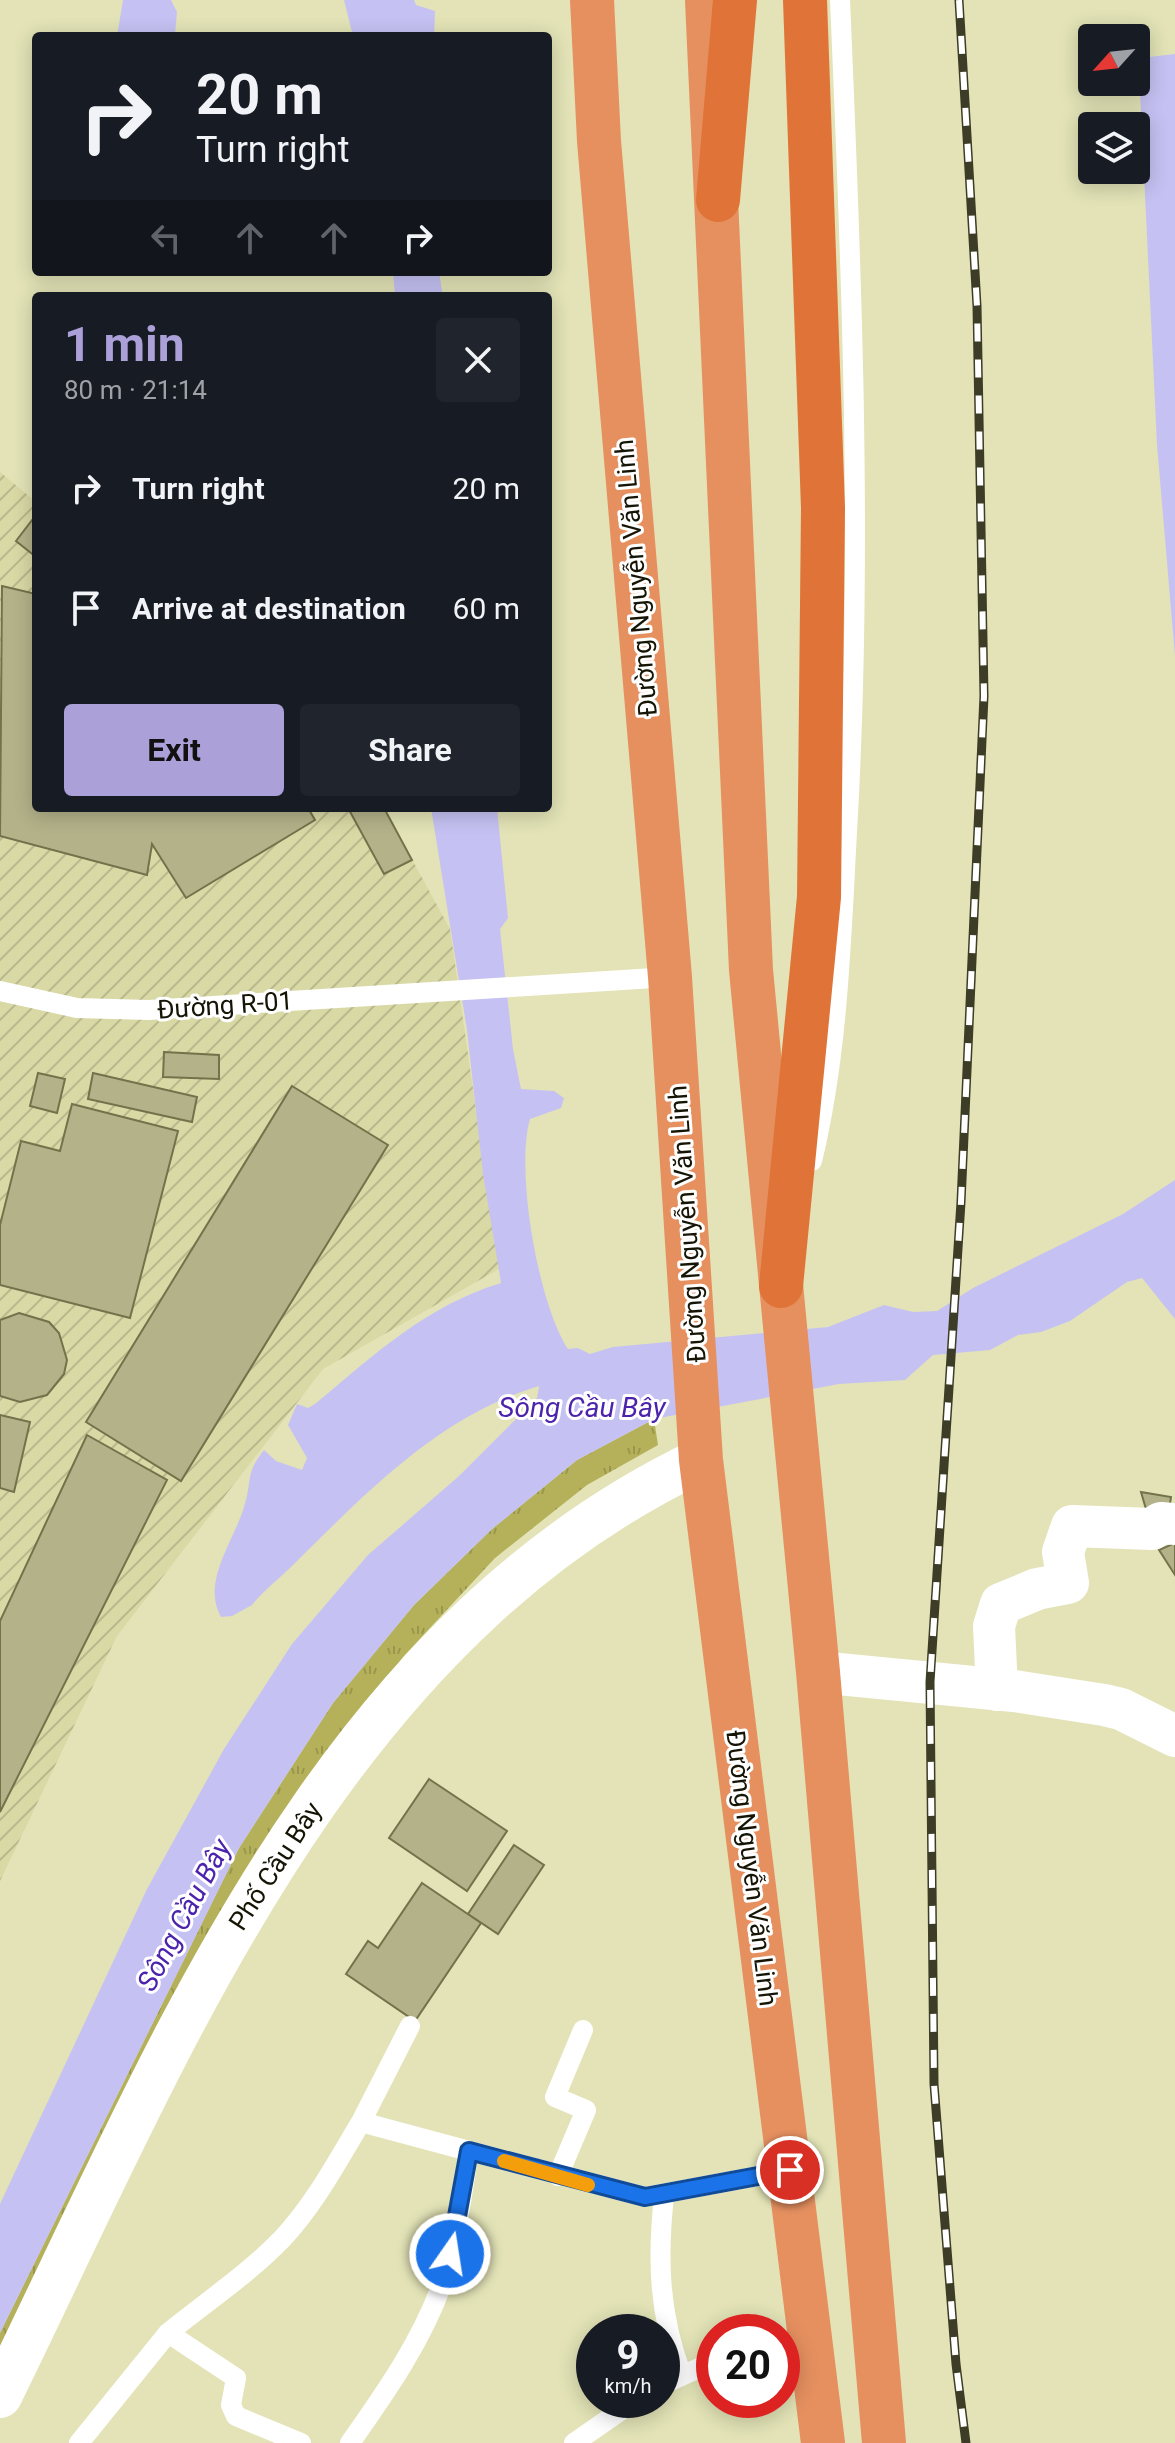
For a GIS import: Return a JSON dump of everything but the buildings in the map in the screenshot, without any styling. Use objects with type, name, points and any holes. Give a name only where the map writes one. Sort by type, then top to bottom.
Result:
[{"type":"highway","name":"Đường Nguyễn Văn Linh","points":[[592,0],[600,157],[670,977],[701,1457],[790,2170],[795,2314]]},
{"type":"highway","points":[[707,0],[751,970],[818,1672],[884,2443]]},
{"type":"highway","points":[[718,200],[735,0]]},
{"type":"highway","points":[[781,1286],[819,897],[823,508],[805,0]]},
{"type":"highway","name":"Đường Nguyễn Văn Linh","points":[[800,2356],[823,2443]]},
{"type":"street","name":"Phố Cầu Bây","points":[[0,2396],[207,1977],[271,1869],[349,1757],[413,1680],[514,1579],[589,1523],[701,1457]]},
{"type":"street","points":[[997,1690],[994,1626],[1001,1604],[1037,1589],[1068,1583],[1063,1552],[1072,1526],[1152,1529],[1161,1523],[1175,1524]]},
{"type":"street","points":[[818,1672],[997,1690],[1121,1709],[1175,1736]]},
{"type":"lane","points":[[781,1286],[825,1105],[841,949],[854,713],[849,226],[840,0]]},
{"type":"lane","name":"Đường R-01","points":[[0,991],[77,1008],[149,1010],[670,977]]},
{"type":"lane","points":[[79,2443],[168,2333],[245,2274],[284,2237],[315,2197],[361,2122],[410,2026]]},
{"type":"lane","points":[[558,2176],[586,2110],[555,2097],[583,2030]]},
{"type":"lane","points":[[361,2122],[623,2194],[664,2196],[790,2170]]},
{"type":"lane","points":[[350,2443],[402,2366],[443,2280],[457,2228],[469,2151]]},
{"type":"lane","points":[[664,2196],[659,2283],[665,2323],[682,2376],[696,2369]]},
{"type":"lane","points":[[168,2333],[236,2378],[231,2405],[236,2416],[301,2443]]},
{"type":"lane","points":[[574,2443],[610,2418]]},
{"type":"shaded area","points":[[0,472],[32,499],[32,812],[386,812],[450,929],[499,1269],[323,1369],[117,1636],[0,1881]]},
{"type":"green space","points":[[654,1419],[658,1445],[587,1485],[495,1558],[403,1657],[344,1740],[0,2376],[0,2333],[239,1848],[333,1703],[414,1605],[492,1529],[577,1460]]},
{"type":"water","points":[[123,0],[171,0],[177,12],[175,32],[118,32]]},
{"type":"water","points":[[344,0],[414,0],[416,5],[435,11],[434,32],[352,32]]},
{"type":"water","points":[[1175,54],[1175,656],[1157,445],[1144,184],[1150,184],[1150,112],[1141,112],[1140,96],[1150,96],[1150,57]]},
{"type":"water","points":[[393,276],[440,276],[442,292],[395,292]]},
{"type":"water","name":"Sông Cầu Bây","points":[[432,812],[497,812],[508,918],[500,929],[513,1049],[521,1089],[554,1091],[564,1098],[561,1108],[530,1119],[525,1170],[539,1270],[547,1301],[568,1349],[578,1348],[590,1354],[613,1347],[828,1327],[884,1305],[913,1312],[937,1311],[973,1288],[1123,1214],[1175,1180],[1175,1319],[1142,1278],[1127,1282],[1070,1321],[1041,1332],[1018,1335],[990,1350],[933,1355],[905,1380],[839,1384],[654,1419],[577,1460],[492,1529],[414,1605],[333,1703],[239,1848],[0,2333],[0,2204],[147,1889],[224,1749],[292,1644],[368,1555],[459,1476],[537,1398],[539,1386],[502,1399],[435,1437],[375,1486],[252,1605],[232,1616],[221,1617],[216,1604],[217,1576],[244,1507],[254,1466],[264,1450],[276,1461],[302,1470],[307,1458],[288,1425],[297,1404],[308,1408],[315,1404],[380,1350],[425,1318],[501,1283],[483,1174],[467,1030]]},
{"type":"railway","points":[[959,0],[977,306],[984,696],[961,1202],[930,1682],[934,2084],[956,2364],[966,2443]]},
{"type":"slow traffic","points":[[504,2161],[588,2185]]},
{"type":"route","points":[[450,2254],[469,2151],[623,2194],[645,2197],[664,2196],[790,2170]]}]
